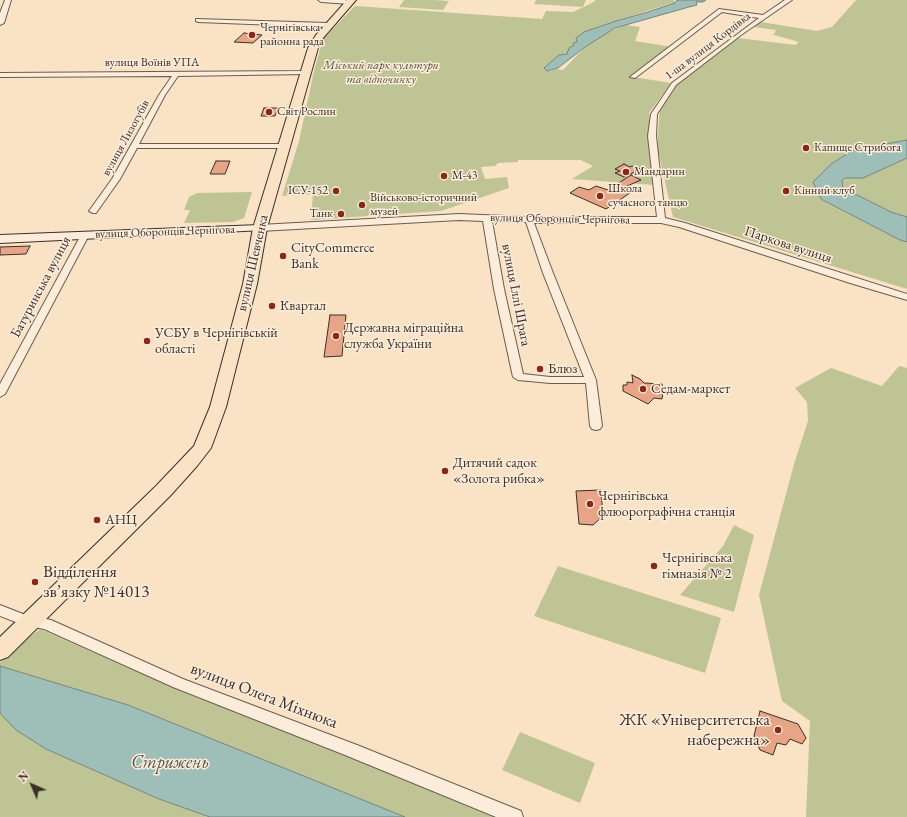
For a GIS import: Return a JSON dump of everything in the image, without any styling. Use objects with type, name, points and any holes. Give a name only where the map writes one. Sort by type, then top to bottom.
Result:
[{"type":"main road","name":"вулиця Шевченка","points":[[2,649],[191,462],[202,448],[218,407],[253,270],[260,228],[305,73],[318,37],[351,1]]},
{"type":"main road","name":"вулиця Оборонців Чернігова","points":[[0,239],[260,228]]},
{"type":"street","points":[[0,23],[8,0]]},
{"type":"street","points":[[321,0],[351,1]]},
{"type":"street","name":"1-ша вулиця Кордівка","points":[[661,220],[652,144],[654,114],[674,84],[789,0]]},
{"type":"street","points":[[633,77],[721,10],[764,17]]},
{"type":"street","points":[[198,20],[328,25]]},
{"type":"street","name":"вулиця Воїнів УПА","points":[[0,75],[305,73]]},
{"type":"street","name":"вулиця Лизогубів","points":[[93,211],[116,179],[176,74]]},
{"type":"street","points":[[134,146],[284,146]]},
{"type":"street","name":"вулиця Оборонців Чернігова","points":[[260,228],[459,217],[529,220],[661,220]]},
{"type":"street","name":"вулиця Іллі Шрага","points":[[487,218],[518,377],[550,380],[591,380]]},
{"type":"street","points":[[529,220],[548,274],[591,380],[596,426]]},
{"type":"street","name":"Паркова вулиця","points":[[661,220],[682,225],[853,281],[907,297]]},
{"type":"street","name":"Батуринська вулиця","points":[[0,394],[85,235]]},
{"type":"street","name":"вулиця Олега Міхнюка","points":[[0,610],[21,619],[46,624],[178,683],[351,750],[515,817]]},
{"type":"green space","points":[[404,0],[449,1],[443,10],[399,7]]},
{"type":"green space","points":[[536,0],[586,0],[583,7],[534,4]]},
{"type":"green space","name":"Міський парк культури та відпочинку","points":[[596,0],[673,0],[676,2],[585,32],[576,38],[577,42],[573,43],[575,45],[569,48],[567,54],[559,55],[544,68],[550,71],[556,69],[563,70],[585,47],[606,33],[625,25],[640,27],[635,41],[672,47],[633,77],[671,83],[649,113],[653,152],[654,185],[572,179],[593,166],[581,160],[518,160],[518,162],[498,163],[495,166],[481,167],[485,179],[507,177],[509,188],[441,211],[311,220],[313,194],[282,196],[299,141],[314,71],[323,39],[355,6],[542,19],[546,11],[573,12]]},
{"type":"green space","points":[[856,0],[907,0],[907,140],[853,150],[831,164],[814,182],[821,199],[900,240],[907,242],[907,289],[673,217],[657,146],[660,107],[672,89],[685,77],[738,38],[795,45],[799,42],[771,34],[774,34],[776,30],[754,27],[754,25],[761,22],[817,31],[832,27]]},
{"type":"green space","points":[[907,158],[907,217],[891,212],[843,188],[842,180],[845,178],[863,178]]},
{"type":"green space","points":[[252,192],[244,218],[233,222],[184,223],[190,210],[184,210],[189,197],[197,193]]},
{"type":"green space","points":[[899,366],[907,368],[907,817],[806,817],[810,721],[782,701],[759,595],[794,464],[808,421],[807,402],[795,388],[831,368],[882,386]]},
{"type":"green space","points":[[734,525],[754,535],[734,612],[680,595],[723,546]]},
{"type":"green space","points":[[558,566],[721,618],[705,673],[534,616]]},
{"type":"green space","points":[[40,629],[183,692],[388,772],[495,817],[405,817],[128,705],[0,666],[0,662],[14,649]]},
{"type":"green space","points":[[0,713],[46,749],[159,799],[210,817],[0,817]]},
{"type":"green space","points":[[520,732],[595,763],[580,803],[502,770]]},
{"type":"water","points":[[677,0],[706,0],[703,2],[696,2],[697,5],[615,28],[585,47],[558,68],[547,71],[544,68],[559,55],[567,54],[569,48],[574,45],[573,43],[577,42],[576,38],[584,32],[675,3]]},
{"type":"water","points":[[907,140],[907,158],[863,178],[845,178],[842,180],[843,188],[891,212],[907,217],[907,242],[900,240],[821,199],[813,182],[831,164],[853,150]]},
{"type":"water","name":"Стрижень","points":[[0,666],[128,705],[405,817],[210,817],[159,799],[46,749],[16,730],[0,713]]},
{"type":"building","name":"Чернігівська районна рада","points":[[244,33],[262,35],[253,43],[234,42]]},
{"type":"building","name":"Світ Рослин","points":[[264,108],[278,108],[275,116],[261,116]]},
{"type":"building","points":[[216,161],[230,161],[225,174],[210,174]]},
{"type":"building","name":"Мандарин","points":[[624,164],[641,169],[624,177],[615,173],[620,171],[615,169]]},
{"type":"building","name":"Школа сучасного танцю","points":[[631,175],[641,180],[627,186],[636,189],[606,209],[570,193],[579,187],[589,190],[596,186],[608,190]]},
{"type":"building","points":[[30,246],[26,254],[0,255],[0,247]]},
{"type":"building","name":"Державна міграційна служба України","points":[[330,315],[346,315],[342,356],[324,357]]},
{"type":"building","name":"Седам-маркет","points":[[632,375],[644,383],[662,384],[662,399],[654,398],[648,404],[623,391],[623,385],[627,385],[627,382],[633,383]]},
{"type":"building","name":"Чернігівська флюорографічна станція","points":[[601,490],[603,516],[593,525],[579,524],[576,491]]},
{"type":"building","name":"ЖК «Університетська набережна»","points":[[760,711],[798,724],[806,738],[802,744],[790,739],[786,745],[777,743],[773,755],[760,750],[754,736]]},
{"type":"place","name":"Чернігівська районна рада","points":[[252,35]]},
{"type":"place","name":"Світ Рослин","points":[[269,112]]},
{"type":"place","name":"Капище Стрибога","points":[[806,148]]},
{"type":"place","name":"Мандарин","points":[[626,172]]},
{"type":"place","name":"М-43","points":[[444,176]]},
{"type":"place","name":"ІСУ-152","points":[[336,191]]},
{"type":"place","name":"Кінний клуб","points":[[786,191]]},
{"type":"place","name":"Школа сучасного танцю","points":[[600,196]]},
{"type":"place","name":"Військово-історичний музей","points":[[362,205]]},
{"type":"place","name":"Танк","points":[[341,214]]},
{"type":"place","name":"CityCommerce Bank","points":[[283,256]]},
{"type":"place","name":"Квартал","points":[[272,306]]},
{"type":"place","name":"Державна міграційна служба України","points":[[336,336]]},
{"type":"place","name":"УСБУ в Чернігівській області","points":[[147,341]]},
{"type":"place","name":"Блюз","points":[[540,369]]},
{"type":"place","name":"Седам-маркет","points":[[643,389]]},
{"type":"place","name":"Дитячий садок «Золота рибка»","points":[[445,471]]},
{"type":"place","name":"Чернігівська флюорографічна станція","points":[[590,504]]},
{"type":"place","name":"АНЦ","points":[[97,520]]},
{"type":"place","name":"Чернігівська гімназія № 2","points":[[654,566]]},
{"type":"place","name":"Відділення зв’язку №14013","points":[[35,582]]},
{"type":"place","name":"ЖК «Університетська набережна»","points":[[778,730]]}]
